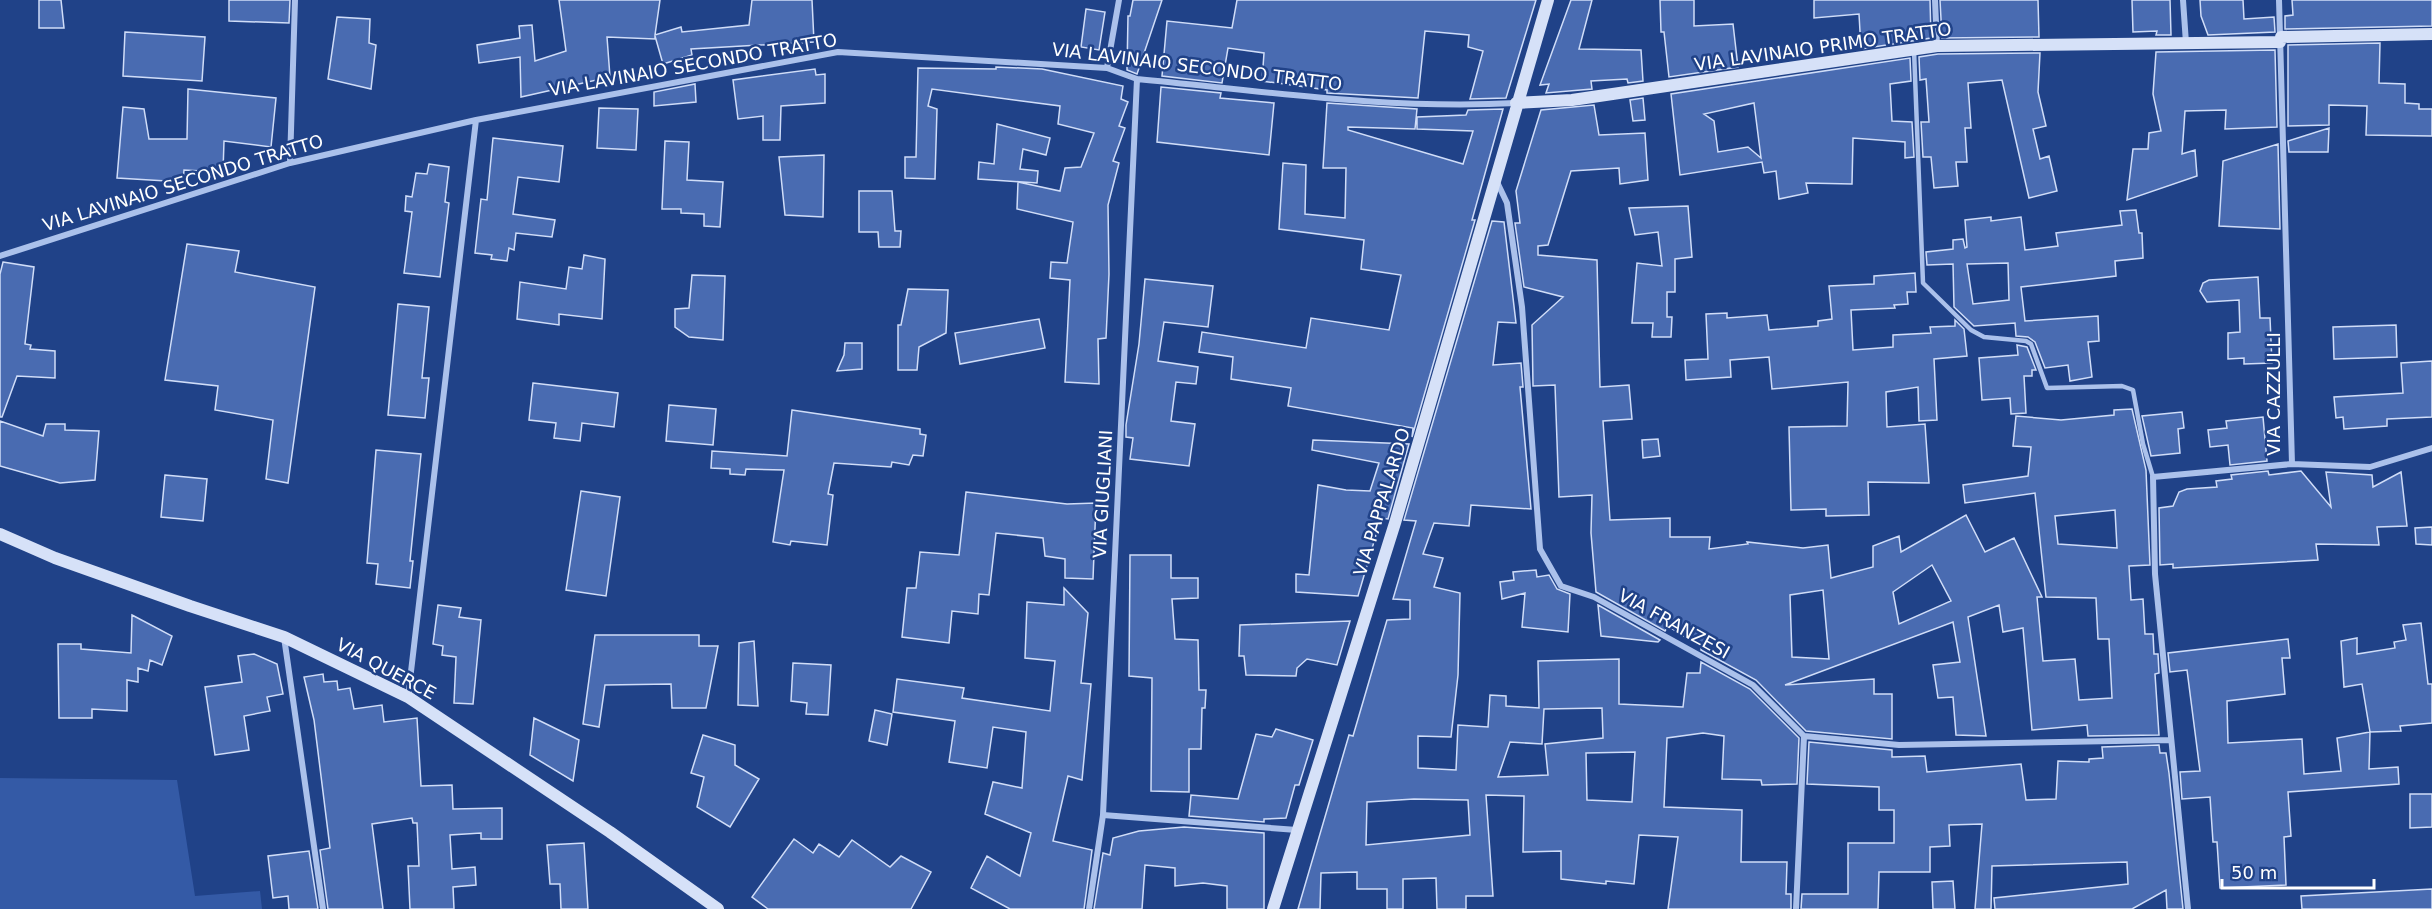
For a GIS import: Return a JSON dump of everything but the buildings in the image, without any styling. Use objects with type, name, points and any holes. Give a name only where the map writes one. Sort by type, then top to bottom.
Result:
[{"type":"street","points":[[290,163],[295,0]]},
{"type":"street","points":[[1107,68],[1119,0]]},
{"type":"street","name":"VIA PAPPALARDO","points":[[1273,909],[1395,523],[1494,176],[1548,0]]},
{"type":"street","points":[[1935,0],[1937,46]]},
{"type":"street","points":[[2183,0],[2186,43]]},
{"type":"street","name":"VIA CAZZULLI","points":[[2153,477],[2292,464],[2279,0]]},
{"type":"street","name":"VIA LAVINAIO PRIMO TRATTO","points":[[1516,103],[1572,100],[1937,46],[2186,43],[2432,34]]},
{"type":"street","name":"VIA LAVINAIO SECONDO TRATTO","points":[[0,256],[290,163],[476,120],[838,52],[1107,68],[1137,78],[1347,99],[1457,106],[1516,103]]},
{"type":"street","name":"VIA GIUGLIANI","points":[[1089,909],[1103,815],[1137,78]]},
{"type":"street","points":[[408,697],[476,120]]},
{"type":"street","name":"VIA FRANZESI","points":[[1494,176],[1507,203],[1522,307],[1540,549],[1561,586],[1594,597],[1753,685],[1804,736]]},
{"type":"street","points":[[2292,464],[2370,467],[2432,448]]},
{"type":"street","points":[[2153,477],[2155,574],[2188,909]]},
{"type":"street","name":"VIA QUERCE","points":[[0,534],[100,574],[284,637],[408,697],[610,832],[718,909]]},
{"type":"street","points":[[284,637],[323,909]]},
{"type":"street","points":[[1796,909],[1804,736],[1899,744],[2170,740]]},
{"type":"street","points":[[1103,815],[1298,830]]},
{"type":"lane","points":[[1914,50],[1923,283],[1971,330],[1984,337],[2026,341],[2031,344],[2047,388],[2122,386],[2133,390],[2143,444],[2153,477]]},
{"type":"shaded area","points":[[0,778],[177,780],[195,896],[260,891],[262,909],[0,909]]}]
